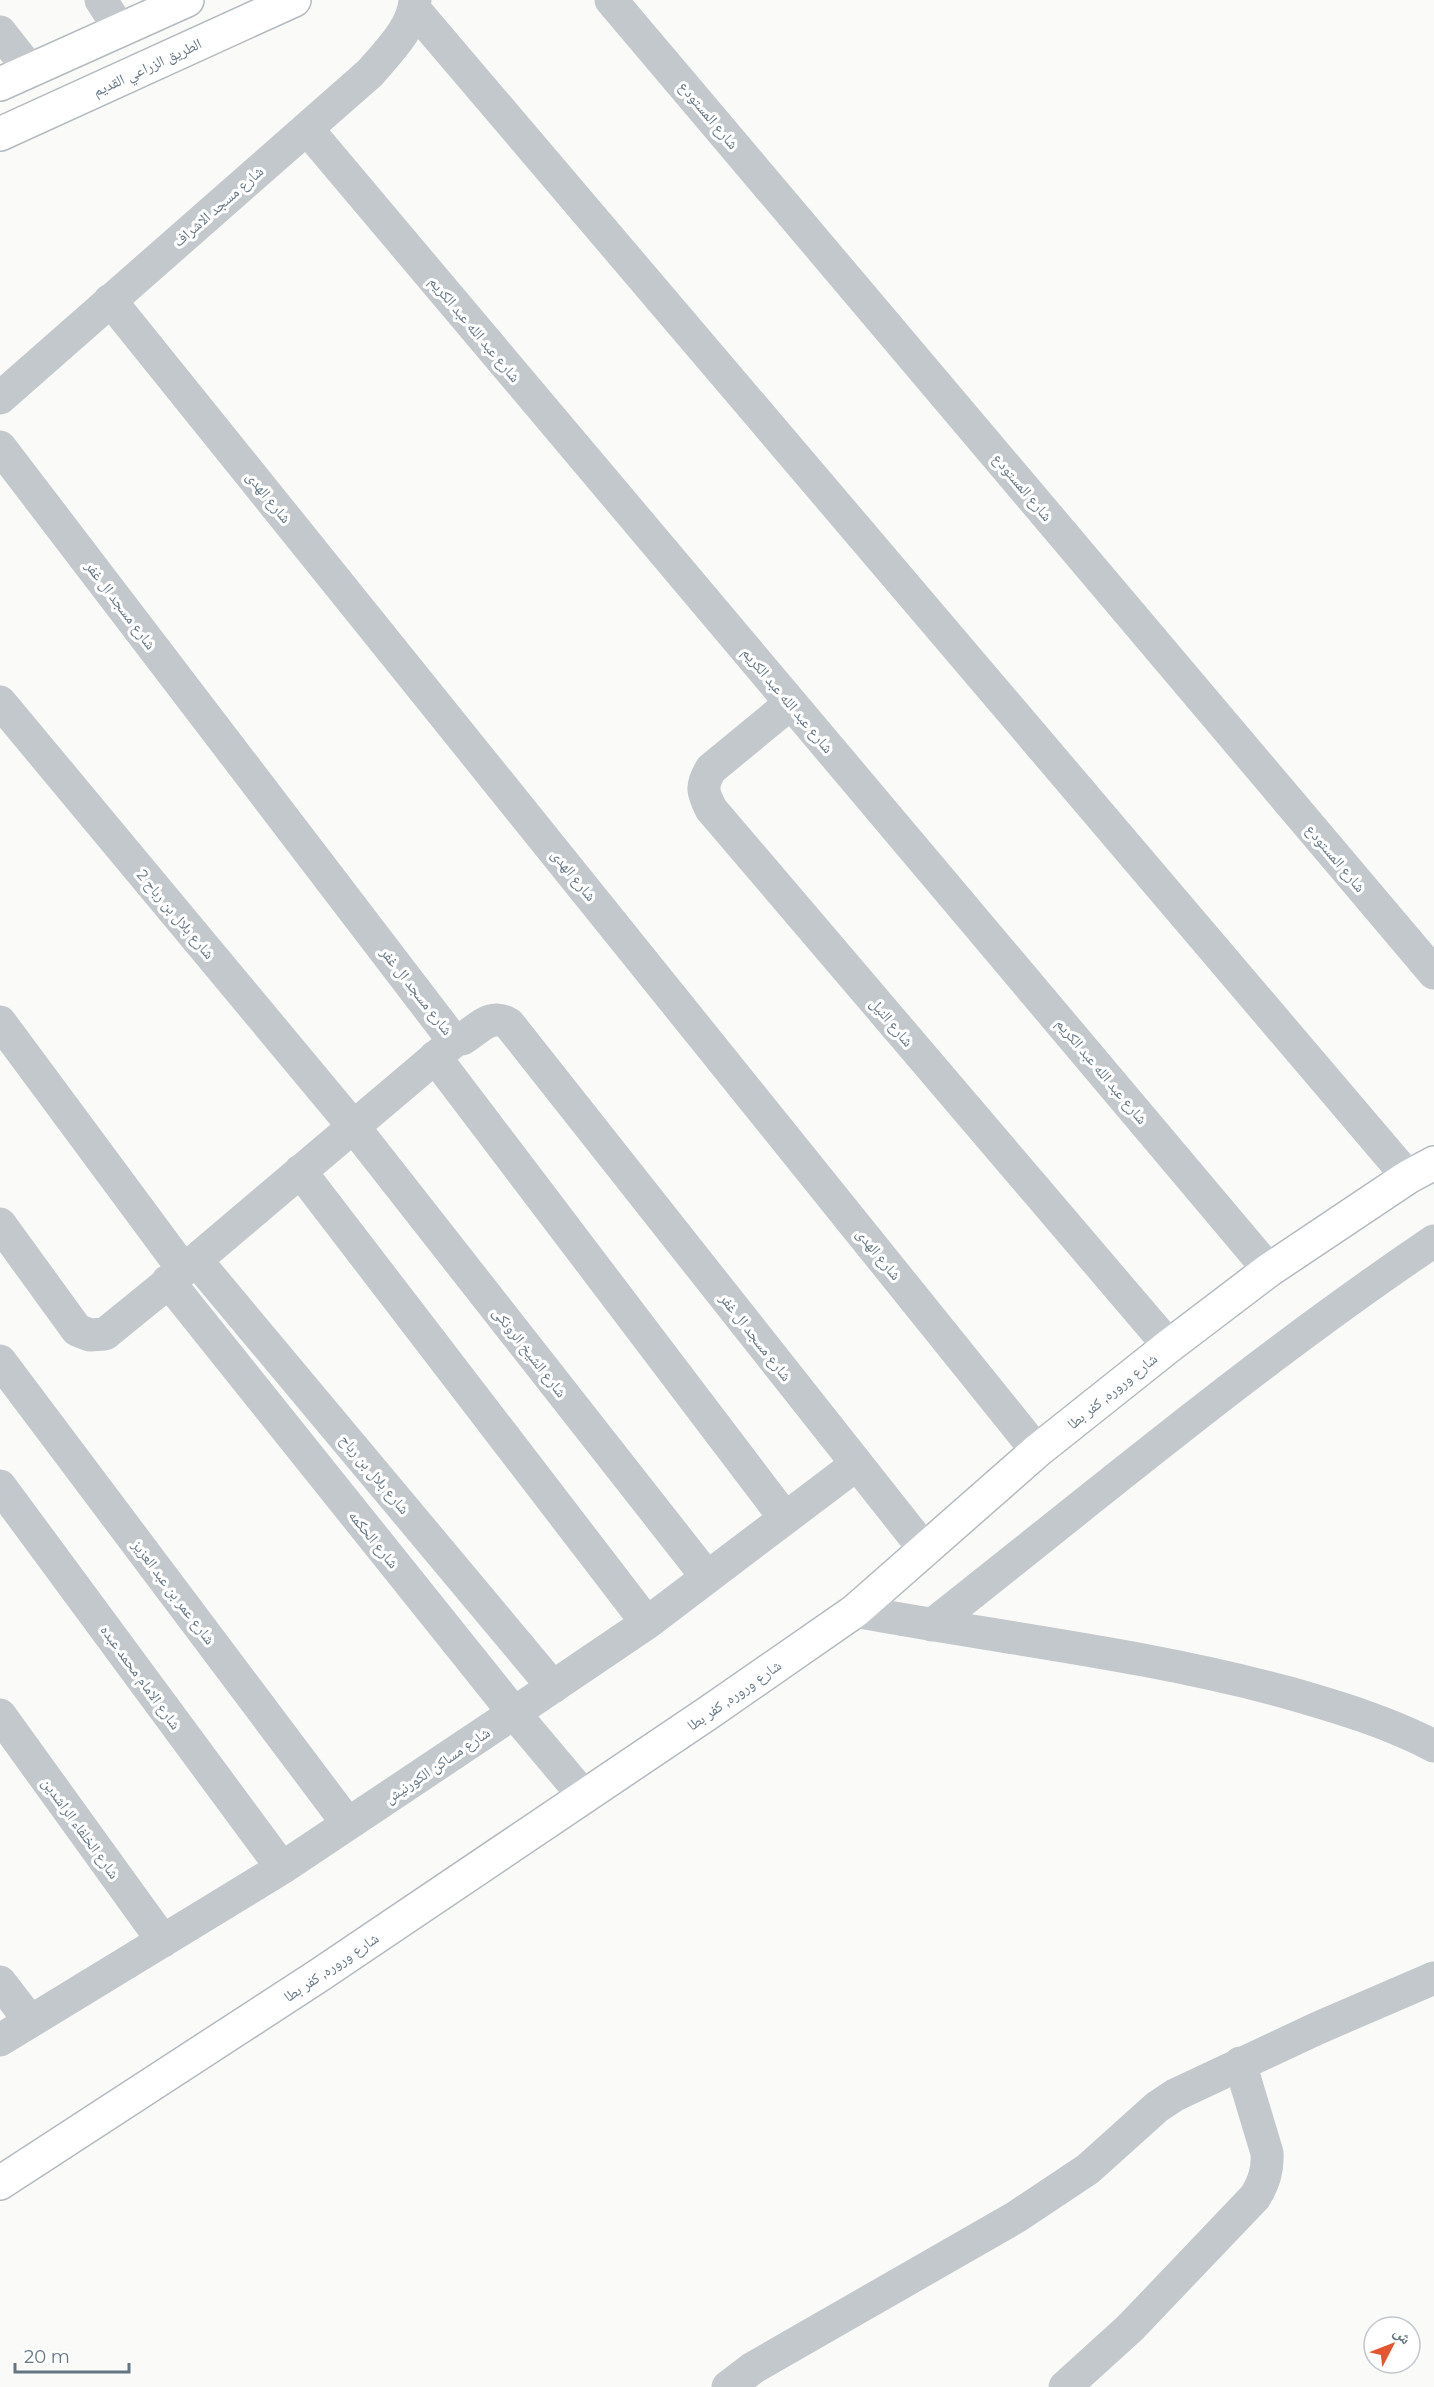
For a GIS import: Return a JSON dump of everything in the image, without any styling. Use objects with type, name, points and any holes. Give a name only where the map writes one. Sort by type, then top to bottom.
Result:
[{"type":"street","points":[[101,0],[120,30]]},
{"type":"street","points":[[0,84],[187,0]]},
{"type":"street","name":"الطريق الزراعي القديم","points":[[0,134],[294,0]]},
{"type":"street","name":"شارع المستودع","points":[[611,0],[1434,973]]},
{"type":"street","points":[[415,5],[1421,1170]]},
{"type":"street","name":"شارع مسجد الاشراف","points":[[0,398],[308,130],[370,73],[396,41],[415,5]]},
{"type":"street","points":[[0,32],[30,70]]},
{"type":"street","name":"شارع عبد الله عبد الكريم","points":[[308,130],[1269,1270]]},
{"type":"street","name":"شارع الهدى","points":[[110,300],[1037,1451]]},
{"type":"street","name":"شارع مسجد ال غفر","points":[[0,447],[450,1036],[446,1048]]},
{"type":"street","name":"شارع بلال بن رباح 2","points":[[0,702],[352,1126]]},
{"type":"street","name":"شارع النيل","points":[[791,703],[711,769],[704,781],[704,795],[711,809],[1168,1346]]},
{"type":"street","name":"شارع مسجد ال غفر","points":[[446,1048],[490,1020],[509,1024],[925,1550]]},
{"type":"street","points":[[0,1022],[182,1270]]},
{"type":"street","points":[[0,1224],[77,1330],[90,1335],[105,1334],[446,1048],[785,1518]]},
{"type":"street","name":"شارع الشيخ الرونكى","points":[[352,1126],[707,1577]]},
{"type":"street","name":"شارع وروره, كفر بطا","points":[[0,2183],[318,1976],[855,1611],[1037,1451],[1168,1346],[1269,1270],[1421,1170]]},
{"type":"street","points":[[300,1171],[647,1623]]},
{"type":"street","points":[[932,1625],[1250,1373],[1377,1279],[1434,1241]]},
{"type":"street","name":"شارع بلال بن رباح","points":[[182,1270],[553,1687]]},
{"type":"street","name":"شارع الحكمه","points":[[182,1270],[514,1713],[584,1795]]},
{"type":"street","name":"شارع عمر بن عبد العزيز","points":[[0,1361],[348,1824]]},
{"type":"street","name":"شارع مساكن الكورنيش","points":[[0,2040],[282,1868],[553,1687],[647,1623],[857,1464]]},
{"type":"street","name":"شارع الامام محمد عبده","points":[[0,1486],[282,1868]]},
{"type":"street","points":[[855,1611],[1185,1668],[1241,1680],[1366,1717],[1434,1746]]},
{"type":"street","name":"شارع الخلفاء الراشدين","points":[[0,1715],[163,1941]]},
{"type":"street","points":[[728,2387],[753,2368],[1016,2217],[1089,2169],[1157,2107],[1175,2095],[1240,2063],[1434,1978]]},
{"type":"street","points":[[0,1982],[30,2021]]},
{"type":"street","points":[[1065,2387],[1130,2328],[1255,2197],[1264,2182],[1268,2166],[1267,2153],[1240,2063]]}]
